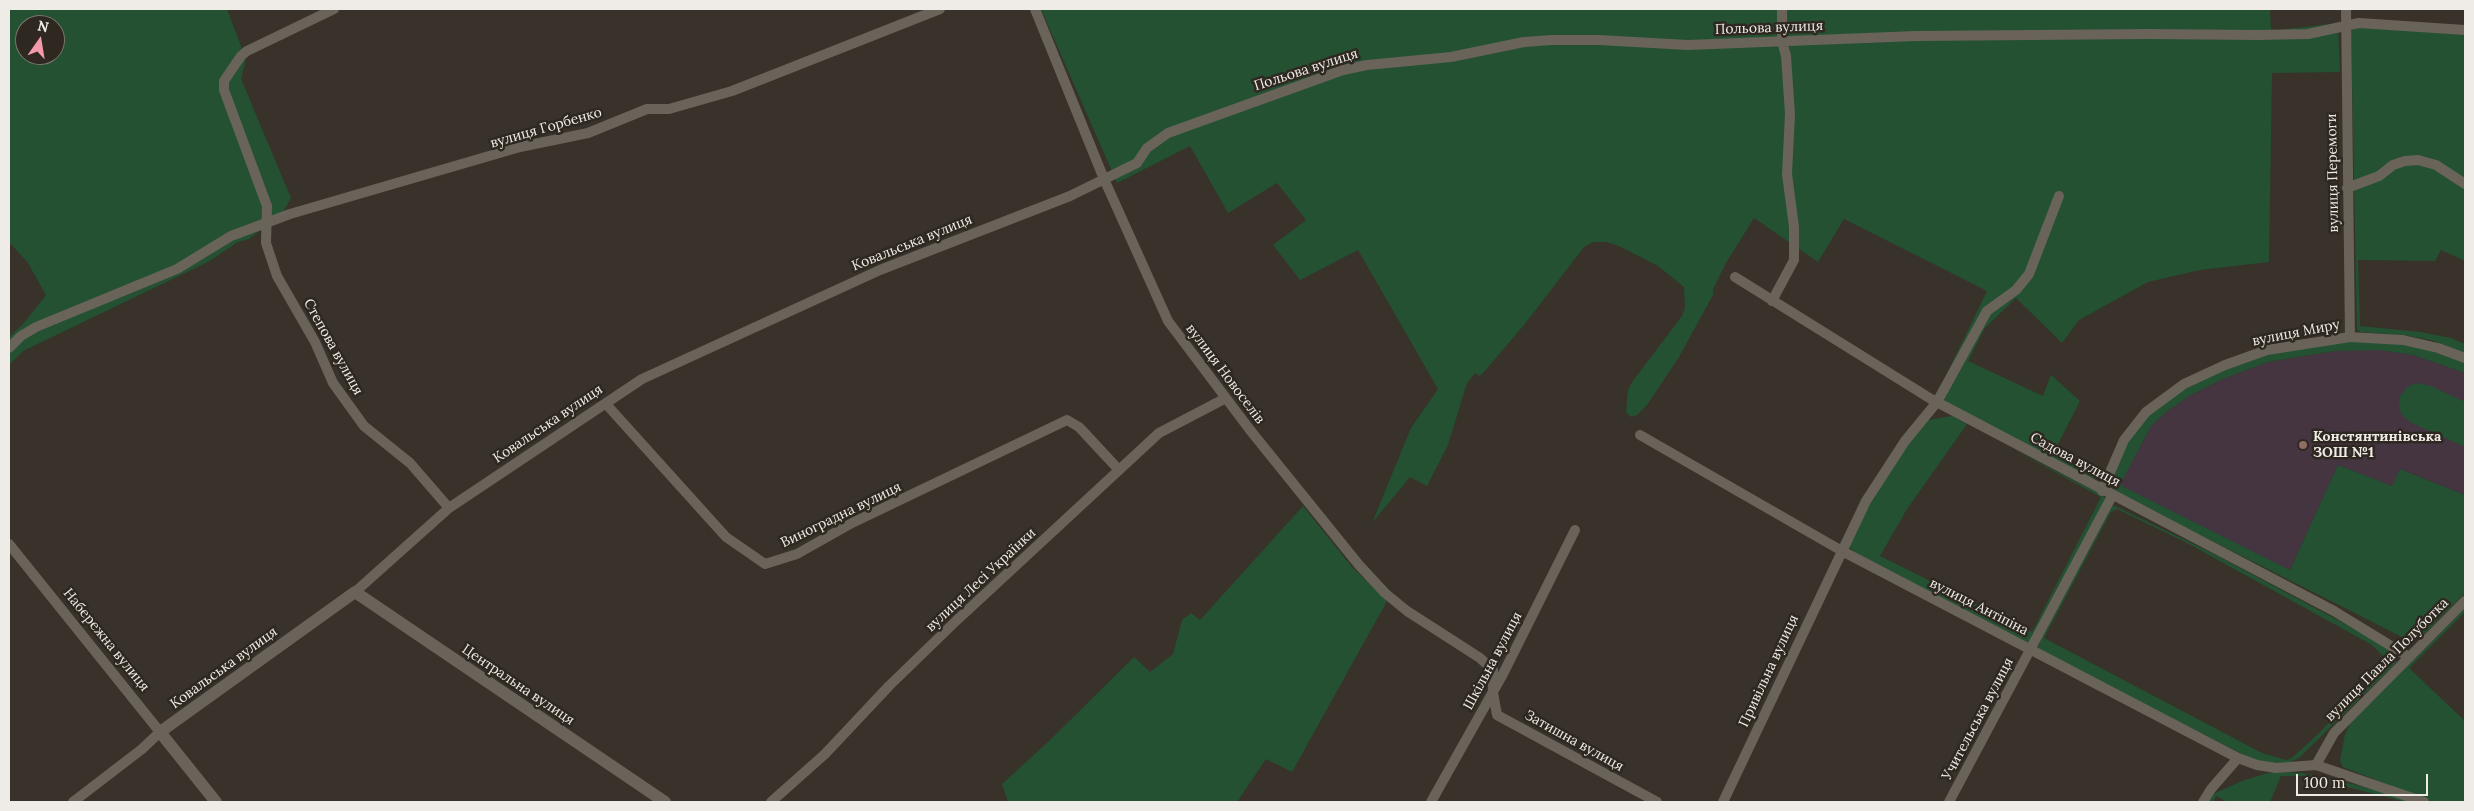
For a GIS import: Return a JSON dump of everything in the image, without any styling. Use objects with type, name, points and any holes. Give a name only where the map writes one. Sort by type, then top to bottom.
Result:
[{"type":"street","name":"Степова вулиця","points":[[334,9],[247,51],[241,56],[224,81],[224,90],[267,206],[266,243],[277,276],[314,342],[333,383],[364,426],[410,463],[450,508]]},
{"type":"street","name":"вулиця Горбенко","points":[[9,348],[21,336],[36,328],[177,269],[231,236],[290,214],[520,148],[588,133],[642,110],[669,108],[732,91],[940,9]]},
{"type":"street","name":"вулиця Новоселів","points":[[1034,9],[1104,179],[1168,321],[1226,398],[1359,565],[1385,592],[1407,611],[1480,658],[1494,670],[1493,693]]},
{"type":"street","points":[[1772,300],[1794,260],[1794,227],[1786,174],[1790,114],[1788,72],[1782,42],[1782,9]]},
{"type":"street","name":"вулиця Перемоги","points":[[2346,9],[2346,188],[2350,337]]},
{"type":"street","name":"Польова вулиця","points":[[1104,179],[1137,163],[1147,148],[1168,133],[1337,72],[1359,66],[1452,57],[1524,42],[1599,40],[1688,45],[1954,36],[2308,34],[2346,24],[2465,30]]},
{"type":"street","points":[[2346,188],[2379,176],[2393,165],[2418,160],[2436,165],[2465,184]]},
{"type":"street","name":"Ковальська вулиця","points":[[77,801],[142,749],[160,732],[356,592],[450,508],[642,380],[880,270],[1070,196],[1104,179]]},
{"type":"street","name":"Привільна вулиця","points":[[1722,802],[1866,500],[1905,441],[1937,402],[1987,311],[2016,290],[2029,274],[2059,196]]},
{"type":"street","name":"Садова вулиця","points":[[1735,278],[1937,402],[2102,491],[2334,611],[2409,657]]},
{"type":"street","name":"вулиця Миру","points":[[2102,491],[2124,440],[2136,423],[2159,400],[2184,384],[2224,365],[2266,350],[2350,337],[2404,340],[2438,348],[2465,358]]},
{"type":"street","name":"вулиця Лесі Українки","points":[[771,802],[825,754],[889,686],[956,621],[1158,433],[1226,398]]},
{"type":"street","name":"Виноградна вулиця","points":[[606,404],[726,537],[765,564],[797,554],[852,523],[1067,420],[1079,427],[1118,470]]},
{"type":"street","name":"вулиця Антіпіна","points":[[1640,434],[1842,551],[2238,758],[2257,765],[2276,768],[2316,765]]},
{"type":"street","name":"Учительська вулиця","points":[[1949,802],[2112,496]]},
{"type":"street","name":"Шкільна вулиця","points":[[1431,802],[1493,693],[1575,530]]},
{"type":"street","name":"Набережна вулиця","points":[[9,544],[216,802]]},
{"type":"street","name":"Центральна вулиця","points":[[356,592],[665,802]]},
{"type":"street","name":"вулиця Павла Полуботка","points":[[2316,765],[2334,733],[2465,601]]},
{"type":"street","name":"Затишна вулиця","points":[[1493,693],[1497,715],[1657,802]]},
{"type":"street","points":[[2202,802],[2238,758]]},
{"type":"street","points":[[2316,765],[2424,802]]},
{"type":"shaded area","name":"Констянтинівська ЗОШ №1","points":[[2380,350],[2413,355],[2465,373],[2465,495],[2401,469],[2392,486],[2338,465],[2290,570],[2120,485],[2151,426],[2165,413],[2189,396],[2223,379],[2268,362],[2335,351]]},
{"type":"green space","points":[[9,9],[227,9],[246,59],[241,79],[291,198],[282,214],[249,239],[238,242],[208,262],[23,351],[9,365],[9,337],[23,324],[46,295],[28,263],[9,242]]},
{"type":"green space","points":[[1041,9],[2270,9],[2271,31],[2338,23],[2340,72],[2272,73],[2269,262],[2200,270],[2148,282],[2079,320],[2062,343],[2016,298],[1985,328],[1968,361],[2043,396],[2051,375],[2080,401],[2053,454],[2095,476],[2094,479],[2089,480],[1951,407],[1938,392],[1987,291],[1844,219],[1818,262],[1754,218],[1726,263],[1713,289],[1713,295],[1679,357],[1647,405],[1637,415],[1631,417],[1626,412],[1628,390],[1682,316],[1685,307],[1684,287],[1658,266],[1619,246],[1606,242],[1593,242],[1584,247],[1524,325],[1484,372],[1479,376],[1475,373],[1467,383],[1448,445],[1427,486],[1410,477],[1372,523],[1411,428],[1438,389],[1358,250],[1300,280],[1273,245],[1306,220],[1277,183],[1228,213],[1190,146],[1117,183]]},
{"type":"green space","points":[[2356,26],[2465,33],[2465,261],[2441,250],[2435,261],[2358,260],[2360,326],[2420,332],[2451,338],[2465,344],[2465,353],[2431,340],[2357,330],[2351,32]]},
{"type":"green space","points":[[2352,341],[2386,342],[2419,347],[2465,362],[2465,373],[2413,355],[2380,350],[2335,351],[2268,362],[2223,379],[2189,396],[2165,413],[2151,426],[2120,485],[2290,570],[2338,465],[2392,486],[2400,469],[2465,495],[2465,593],[2420,638],[2408,640],[2117,493],[2112,486],[2112,474],[2119,455],[2145,416],[2179,392],[2241,362],[2273,351]]},
{"type":"green space","points":[[2417,383],[2431,386],[2465,402],[2465,447],[2412,423],[2402,415],[2399,406],[2400,396],[2407,387]]},
{"type":"green space","points":[[1952,416],[1967,424],[1907,509],[1880,556],[2032,632],[2101,497],[2010,448],[2101,494],[2105,498],[2104,504],[2029,644],[1856,553],[1849,547],[1855,528],[1912,435],[1928,420]]},
{"type":"green space","points":[[2113,505],[2210,552],[2364,634],[2387,649],[2397,662],[2299,758],[2285,764],[2265,764],[2040,650],[2038,647]],"holes":[[[2117,509],[2189,544],[2372,645],[2388,661],[2319,733],[2292,758],[2286,760],[2262,753],[2044,638],[2111,512]]]},
{"type":"green space","points":[[1303,506],[1352,567],[1387,601],[1292,772],[1266,759],[1237,802],[1008,802],[1002,784],[1048,742],[1134,657],[1150,672],[1173,654],[1182,620],[1191,613],[1200,620]]},
{"type":"green space","points":[[2465,608],[2465,612],[2409,668],[2465,721],[2465,802],[2432,802],[2343,767],[2340,761],[2345,734],[2353,718]]},
{"type":"green space","points":[[2267,773],[2302,773],[2397,794],[2405,802],[2305,776],[2281,776],[2270,802],[2227,802],[2216,796],[2213,802],[2206,802],[2213,794],[2242,781]]},
{"type":"place","name":"Констянтинівська ЗОШ №1","points":[[2303,445]]}]
